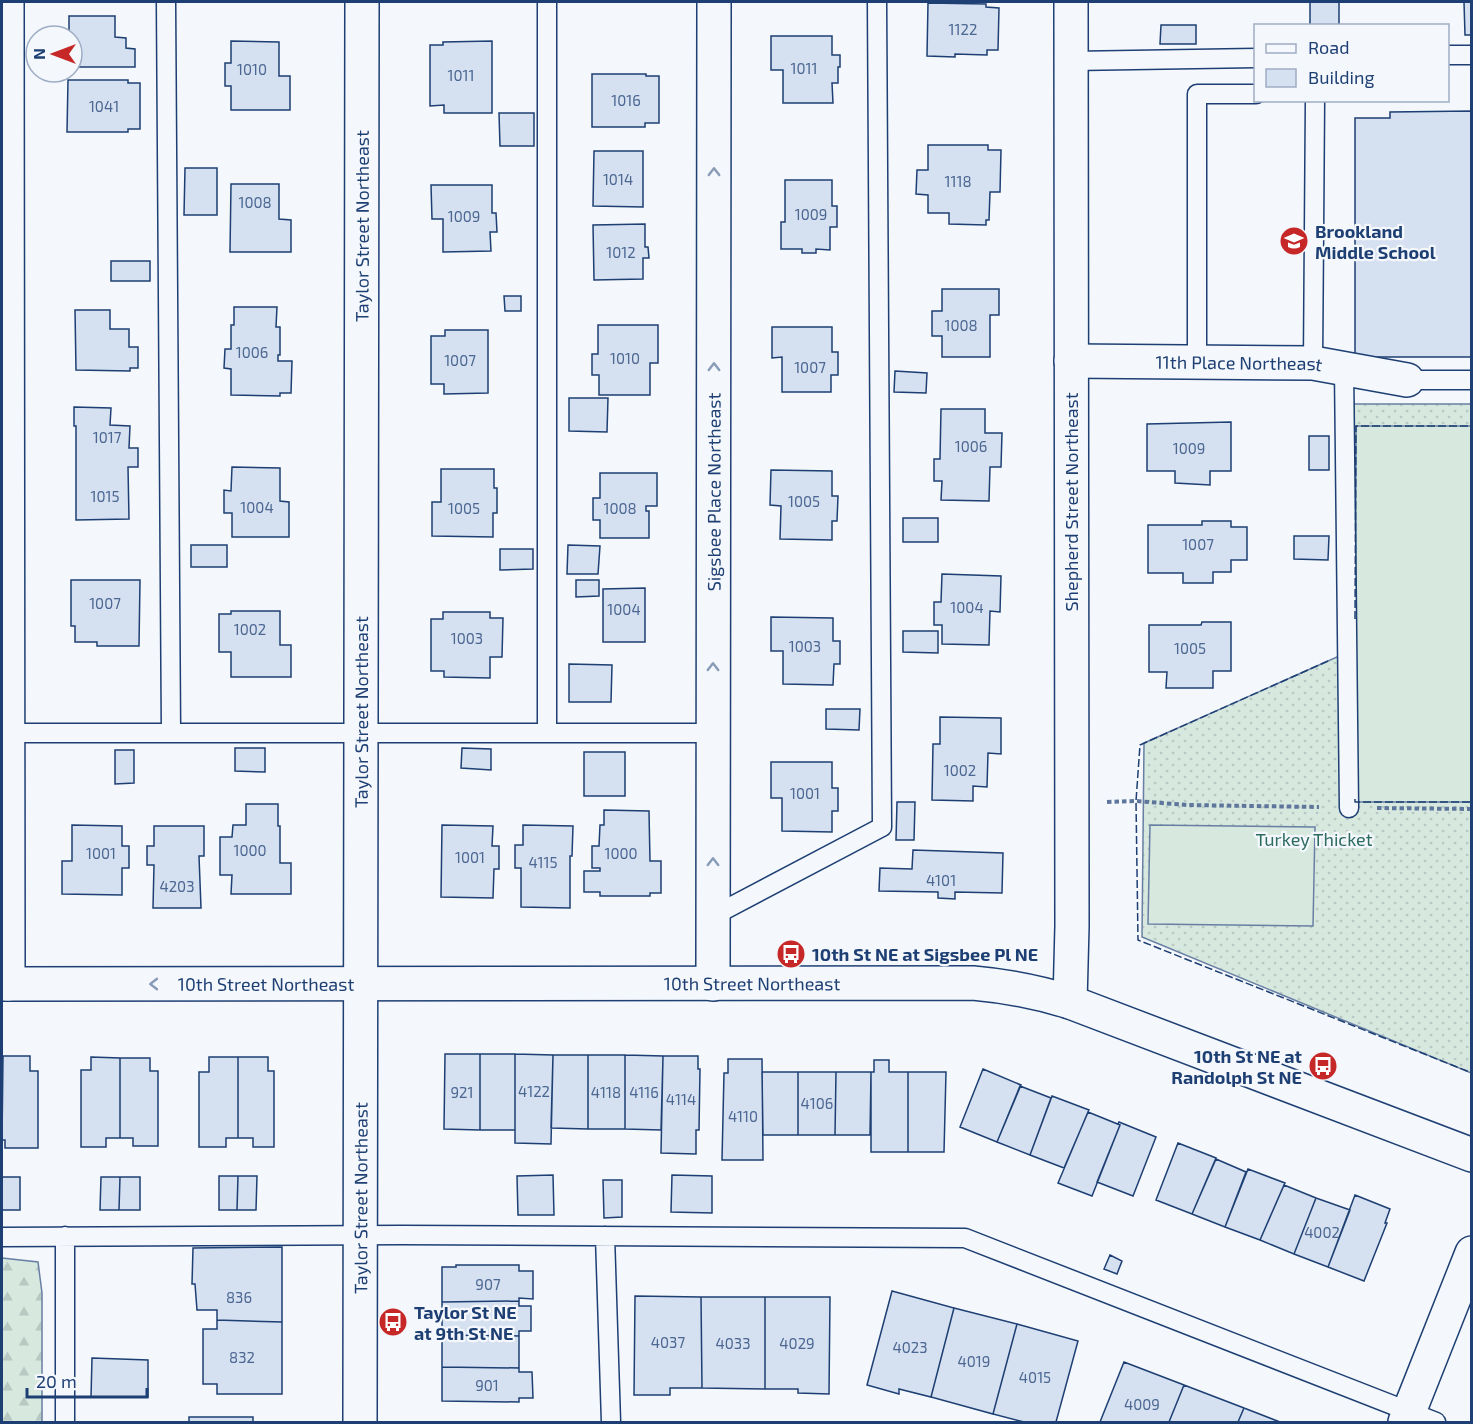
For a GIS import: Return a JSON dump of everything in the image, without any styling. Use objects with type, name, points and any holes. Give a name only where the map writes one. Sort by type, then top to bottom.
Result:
[{"type":"street","points":[[5,984],[6,2]]},
{"type":"street","name":"Taylor Street Northeast","points":[[360,1422],[362,2]]},
{"type":"street","name":"Sigsbee Place Northeast","points":[[713,984],[714,2]]},
{"type":"street","name":"Shepherd Street Northeast","points":[[1070,1002],[1071,2]]},
{"type":"street","name":"11th Place Northeast","points":[[1071,361],[1328,365],[1407,380]]},
{"type":"street","name":"10th Street Northeast","points":[[5,984],[974,983],[1026,989],[1070,1002],[1472,1155]]},
{"type":"street","points":[[1416,1419],[1472,1253]]},
{"type":"lane","points":[[166,2],[171,733]]},
{"type":"lane","points":[[547,2],[547,733]]},
{"type":"lane","points":[[713,916],[882,827],[877,2]]},
{"type":"lane","points":[[1449,55],[1472,55]]},
{"type":"lane","points":[[1071,61],[1254,58]]},
{"type":"lane","points":[[1197,362],[1197,94],[1254,94]]},
{"type":"lane","points":[[1315,102],[1348,808]]},
{"type":"lane","points":[[1407,380],[1472,380]]},
{"type":"lane","points":[[5,733],[713,733]]},
{"type":"lane","points":[[2,1237],[360,1235],[965,1238],[1416,1419]]},
{"type":"lane","points":[[65,1236],[65,1422]]},
{"type":"lane","points":[[605,1236],[611,1422]]},
{"type":"path","points":[[1107,802],[1472,809]]},
{"type":"green space","name":"Turkey Thicket","points":[[1351,404],[1471,404],[1471,1073],[1142,937],[1144,743],[1355,649]]},
{"type":"green space","points":[[1356,426],[1471,426],[1471,802],[1355,802]]},
{"type":"green space","points":[[1150,825],[1315,827],[1313,926],[1148,924]]},
{"type":"green space","points":[[2,1258],[38,1262],[42,1293],[42,1422],[2,1422]]},
{"type":"building","points":[[1310,2],[1339,2],[1339,24],[1310,24]]},
{"type":"building","points":[[1464,2],[1472,2],[1472,35],[1465,35]]},
{"type":"building","points":[[928,3],[986,4],[986,7],[999,8],[998,50],[987,50],[987,55],[927,56]]},
{"type":"building","points":[[69,16],[115,16],[115,37],[126,38],[126,48],[135,49],[135,67],[84,67],[84,24],[69,24]]},
{"type":"building","points":[[1161,25],[1196,25],[1196,44],[1160,44]]},
{"type":"building","points":[[771,36],[832,36],[832,55],[840,55],[838,83],[832,83],[833,103],[783,103],[783,70],[771,70]]},
{"type":"building","points":[[231,41],[279,42],[279,76],[290,76],[290,110],[231,110],[231,86],[225,86],[225,63],[231,63]]},
{"type":"building","points":[[492,41],[492,113],[444,113],[444,105],[430,106],[430,45],[443,45],[443,42]]},
{"type":"building","points":[[592,74],[659,76],[659,123],[645,123],[645,127],[592,127]]},
{"type":"building","points":[[84,80],[128,80],[128,83],[140,83],[140,129],[128,129],[128,132],[67,132],[68,84],[84,84]]},
{"type":"building","points":[[1472,111],[1472,357],[1355,357],[1355,118],[1390,118],[1390,112]]},
{"type":"building","points":[[499,113],[534,113],[534,146],[500,146]]},
{"type":"building","points":[[928,145],[988,145],[988,150],[1001,150],[1000,192],[990,192],[989,220],[986,220],[986,225],[949,224],[949,213],[928,213],[928,195],[916,194],[917,170],[928,170]]},
{"type":"building","points":[[594,151],[643,151],[643,207],[593,206]]},
{"type":"building","points":[[185,168],[217,168],[217,215],[184,215]]},
{"type":"building","points":[[785,180],[832,180],[832,206],[837,206],[837,227],[830,227],[830,250],[816,249],[816,253],[802,253],[802,249],[781,249],[781,222],[785,222]]},
{"type":"building","points":[[231,184],[279,184],[279,219],[291,220],[291,252],[230,252]]},
{"type":"building","points":[[431,185],[492,185],[492,213],[496,213],[497,232],[490,232],[491,251],[443,252],[443,219],[432,219]]},
{"type":"building","points":[[645,224],[645,247],[648,247],[649,258],[643,258],[643,279],[594,280],[593,225]]},
{"type":"building","points":[[111,261],[150,261],[150,281],[111,281]]},
{"type":"building","points":[[942,289],[999,289],[999,315],[990,315],[990,357],[942,357],[942,336],[932,336],[932,311],[942,311]]},
{"type":"building","points":[[504,296],[521,296],[521,311],[505,311]]},
{"type":"building","points":[[234,307],[277,307],[276,327],[280,327],[278,361],[292,361],[291,393],[280,393],[280,396],[231,395],[231,369],[224,368],[225,349],[231,349]]},
{"type":"building","points":[[75,310],[110,310],[110,329],[129,329],[129,347],[138,347],[138,368],[130,368],[130,371],[76,370]]},
{"type":"building","points":[[598,325],[658,325],[658,363],[650,363],[650,395],[599,395],[599,375],[592,375],[592,354],[598,354]]},
{"type":"building","points":[[772,327],[832,327],[832,352],[838,352],[838,375],[831,375],[831,392],[782,392],[782,357],[772,358]]},
{"type":"building","points":[[445,330],[488,330],[488,393],[444,394],[444,384],[431,384],[431,336],[445,336]]},
{"type":"building","points":[[895,371],[927,373],[926,393],[894,392]]},
{"type":"building","points":[[569,398],[608,398],[607,432],[569,431]]},
{"type":"building","points":[[74,407],[111,408],[110,425],[130,426],[129,448],[138,448],[138,467],[128,467],[129,519],[76,520]]},
{"type":"building","points":[[941,409],[985,409],[985,433],[1002,433],[1001,467],[990,467],[989,501],[941,500],[942,481],[934,481],[934,459],[940,459]]},
{"type":"building","points":[[1231,422],[1231,471],[1210,471],[1210,485],[1175,483],[1175,471],[1147,471],[1147,424]]},
{"type":"building","points":[[1309,436],[1329,436],[1329,470],[1309,470]]},
{"type":"building","points":[[232,467],[280,468],[280,501],[289,502],[289,537],[232,537],[232,513],[224,513],[224,490],[231,491]]},
{"type":"building","points":[[441,469],[494,469],[497,513],[493,513],[493,537],[432,536],[432,502],[441,502]]},
{"type":"building","points":[[771,470],[832,471],[832,496],[838,496],[837,521],[832,521],[832,540],[780,539],[781,506],[770,505]]},
{"type":"building","points":[[600,473],[657,473],[657,506],[646,506],[646,511],[649,511],[649,538],[600,538],[600,520],[593,520],[593,498],[600,498]]},
{"type":"building","points":[[903,518],[938,518],[938,542],[903,542]]},
{"type":"building","points":[[1202,521],[1231,521],[1231,527],[1247,527],[1247,560],[1231,560],[1231,572],[1213,572],[1213,583],[1183,583],[1183,573],[1148,573],[1148,525],[1202,525]]},
{"type":"building","points":[[1294,536],[1329,536],[1328,560],[1294,559]]},
{"type":"building","points":[[191,545],[227,545],[227,567],[191,567]]},
{"type":"building","points":[[568,545],[600,546],[598,574],[567,574]]},
{"type":"building","points":[[500,549],[533,549],[533,569],[500,570]]},
{"type":"building","points":[[942,574],[1001,576],[1000,612],[990,611],[989,645],[942,644],[942,625],[934,625],[934,602],[941,602]]},
{"type":"building","points":[[71,580],[140,580],[139,646],[97,646],[97,642],[75,642],[75,626],[71,626]]},
{"type":"building","points":[[576,580],[599,580],[599,596],[576,597]]},
{"type":"building","points":[[645,588],[645,642],[603,642],[603,589]]},
{"type":"building","points":[[231,611],[280,611],[280,645],[291,645],[291,677],[231,677],[231,652],[219,652],[219,614],[231,614]]},
{"type":"building","points":[[443,612],[490,612],[490,618],[503,618],[502,657],[490,657],[490,678],[444,677],[444,671],[431,671],[431,619],[443,619]]},
{"type":"building","points":[[771,617],[833,618],[833,641],[840,641],[840,664],[834,664],[833,685],[783,684],[783,651],[771,651]]},
{"type":"building","points":[[1202,622],[1231,622],[1231,671],[1213,671],[1213,688],[1166,688],[1167,672],[1149,672],[1149,625],[1201,625]]},
{"type":"building","points":[[903,631],[938,631],[938,653],[903,652]]},
{"type":"building","points":[[569,664],[612,665],[611,702],[569,702]]},
{"type":"building","points":[[826,709],[860,709],[859,730],[826,729]]},
{"type":"building","points":[[940,717],[1001,718],[1001,754],[988,753],[987,787],[973,786],[973,801],[932,800],[933,744],[940,744]]},
{"type":"building","points":[[235,748],[265,748],[265,772],[235,771]]},
{"type":"building","points":[[462,748],[491,749],[491,770],[461,768]]},
{"type":"building","points":[[115,750],[134,750],[134,783],[115,784]]},
{"type":"building","points":[[584,752],[625,752],[625,796],[584,796]]},
{"type":"building","points":[[771,762],[832,762],[832,788],[838,788],[838,811],[832,811],[832,832],[782,831],[782,798],[771,798]]},
{"type":"building","points":[[897,802],[915,802],[914,840],[896,840]]},
{"type":"building","points":[[246,804],[278,804],[280,863],[291,863],[291,894],[231,894],[232,875],[220,875],[220,837],[232,837],[233,825],[246,825]]},
{"type":"building","points":[[604,810],[649,811],[650,861],[661,861],[661,893],[650,893],[650,896],[600,896],[600,892],[584,892],[584,871],[600,871],[600,868],[592,868],[592,846],[599,846],[600,825],[604,825]]},
{"type":"building","points":[[72,825],[122,826],[122,846],[129,846],[129,868],[122,868],[122,895],[62,894],[62,861],[72,861]]},
{"type":"building","points":[[442,825],[493,826],[492,846],[499,846],[499,869],[494,869],[493,898],[441,897]]},
{"type":"building","points":[[523,825],[573,826],[572,856],[570,856],[570,908],[521,907],[521,868],[515,868],[515,845],[523,845]]},
{"type":"building","points":[[154,826],[204,826],[204,856],[199,856],[201,908],[153,908],[154,865],[147,865],[147,846],[154,846]]},
{"type":"building","points":[[913,850],[1003,853],[1002,893],[955,892],[955,899],[938,898],[938,892],[879,891],[880,868],[912,869]]},
{"type":"building","points":[[445,1054],[480,1054],[480,1130],[444,1129]]},
{"type":"building","points":[[480,1054],[515,1054],[515,1130],[480,1130]]},
{"type":"building","points":[[515,1054],[553,1055],[551,1144],[515,1143]]},
{"type":"building","points":[[553,1055],[588,1055],[588,1129],[551,1128]]},
{"type":"building","points":[[588,1055],[625,1055],[625,1129],[588,1129]]},
{"type":"building","points":[[625,1055],[663,1056],[661,1130],[625,1129]]},
{"type":"building","points":[[3,1056],[30,1056],[30,1071],[38,1071],[38,1148],[5,1148],[5,1140],[2,1140]]},
{"type":"building","points":[[663,1056],[698,1056],[698,1069],[700,1069],[699,1130],[696,1130],[696,1154],[661,1153]]},
{"type":"building","points":[[91,1057],[120,1058],[120,1138],[106,1138],[106,1147],[81,1147],[81,1070],[91,1070]]},
{"type":"building","points":[[209,1057],[238,1057],[238,1138],[226,1138],[226,1147],[199,1147],[199,1072],[209,1072]]},
{"type":"building","points":[[238,1057],[268,1057],[268,1071],[274,1071],[274,1147],[253,1147],[253,1138],[238,1138]]},
{"type":"building","points":[[120,1058],[150,1058],[150,1071],[158,1071],[158,1146],[133,1146],[133,1138],[120,1138]]},
{"type":"building","points":[[728,1059],[762,1059],[763,1160],[722,1160],[724,1073],[728,1073]]},
{"type":"building","points":[[874,1060],[889,1060],[889,1072],[908,1072],[908,1152],[871,1152],[871,1072],[874,1072]]},
{"type":"building","points":[[983,1069],[1021,1085],[997,1142],[960,1127]]},
{"type":"building","points":[[762,1072],[798,1072],[798,1135],[763,1135]]},
{"type":"building","points":[[798,1072],[836,1072],[835,1135],[798,1135]]},
{"type":"building","points":[[836,1072],[871,1072],[870,1135],[835,1135]]},
{"type":"building","points":[[908,1072],[946,1072],[944,1152],[908,1152]]},
{"type":"building","points":[[1020,1086],[1051,1098],[1030,1155],[997,1142]]},
{"type":"building","points":[[1052,1096],[1089,1110],[1064,1168],[1030,1155]]},
{"type":"building","points":[[1088,1112],[1120,1125],[1092,1196],[1058,1183]]},
{"type":"building","points":[[1119,1122],[1156,1137],[1133,1196],[1097,1182],[1120,1125]]},
{"type":"building","points":[[1178,1143],[1216,1158],[1192,1214],[1156,1200]]},
{"type":"building","points":[[1216,1159],[1246,1172],[1225,1227],[1192,1214]]},
{"type":"building","points":[[1248,1169],[1285,1183],[1260,1240],[1225,1227]]},
{"type":"building","points":[[553,1175],[554,1215],[518,1215],[517,1176]]},
{"type":"building","points":[[672,1175],[712,1176],[712,1213],[671,1212]]},
{"type":"building","points":[[219,1176],[238,1176],[237,1210],[219,1210]]},
{"type":"building","points":[[238,1176],[257,1176],[256,1210],[237,1210]]},
{"type":"building","points":[[2,1177],[20,1177],[20,1210],[2,1210]]},
{"type":"building","points":[[101,1177],[120,1177],[119,1210],[100,1210]]},
{"type":"building","points":[[120,1177],[140,1177],[140,1210],[119,1210]]},
{"type":"building","points":[[603,1180],[622,1180],[622,1217],[604,1218]]},
{"type":"building","points":[[1284,1185],[1316,1198],[1294,1254],[1260,1240]]},
{"type":"building","points":[[1355,1195],[1390,1209],[1385,1223],[1387,1223],[1364,1281],[1328,1267]]},
{"type":"building","points":[[1316,1198],[1350,1210],[1328,1267],[1294,1254]]},
{"type":"building","points":[[282,1247],[282,1322],[217,1320],[217,1310],[197,1310],[195,1284],[192,1284],[193,1248]]},
{"type":"building","points":[[1110,1255],[1122,1261],[1117,1274],[1104,1269]]},
{"type":"building","points":[[456,1265],[519,1265],[519,1271],[533,1271],[533,1299],[442,1302],[442,1267],[456,1267]]},
{"type":"building","points":[[892,1291],[954,1308],[931,1397],[899,1389],[899,1394],[867,1385]]},
{"type":"building","points":[[635,1296],[701,1297],[702,1388],[670,1388],[670,1395],[634,1395]]},
{"type":"building","points":[[701,1297],[765,1297],[765,1389],[702,1388]]},
{"type":"building","points":[[765,1297],[830,1297],[829,1394],[798,1393],[798,1389],[765,1389]]},
{"type":"building","points":[[519,1301],[519,1306],[531,1306],[531,1331],[519,1331],[519,1336],[442,1335],[442,1302]]},
{"type":"building","points":[[954,1308],[1017,1324],[993,1414],[931,1397]]},
{"type":"building","points":[[217,1320],[282,1322],[282,1394],[217,1394],[217,1384],[203,1384],[203,1329],[217,1329]]},
{"type":"building","points":[[1017,1324],[1078,1341],[1056,1422],[1024,1422],[993,1414]]},
{"type":"building","points":[[442,1335],[519,1336],[519,1368],[442,1367]]},
{"type":"building","points":[[92,1358],[148,1360],[148,1397],[91,1397]]},
{"type":"building","points":[[1124,1362],[1184,1385],[1169,1422],[1100,1422]]},
{"type":"building","points":[[442,1367],[519,1368],[519,1372],[532,1372],[533,1398],[519,1398],[519,1402],[442,1401]]},
{"type":"building","points":[[1184,1385],[1244,1408],[1238,1422],[1169,1422]]},
{"type":"building","points":[[1244,1408],[1280,1422],[1238,1422]]},
{"type":"building","points":[[189,1417],[253,1417],[253,1422],[189,1422]]},
{"type":"fence","points":[[1355,619],[1356,426],[1472,426]]},
{"type":"fence","points":[[1328,661],[1140,745],[1136,801],[1138,940],[1472,1073]]},
{"type":"fence","points":[[1355,799],[1355,802],[1472,802]]},
{"type":"place","name":"Brookland Middle School","points":[[1294,241]]},
{"type":"place","name":"10th St NE at Sigsbee Pl NE","points":[[791,954]]},
{"type":"place","name":"10th St NE at Randolph St NE","points":[[1323,1066]]},
{"type":"place","name":"Taylor St NE at 9th St NE","points":[[393,1322]]}]
